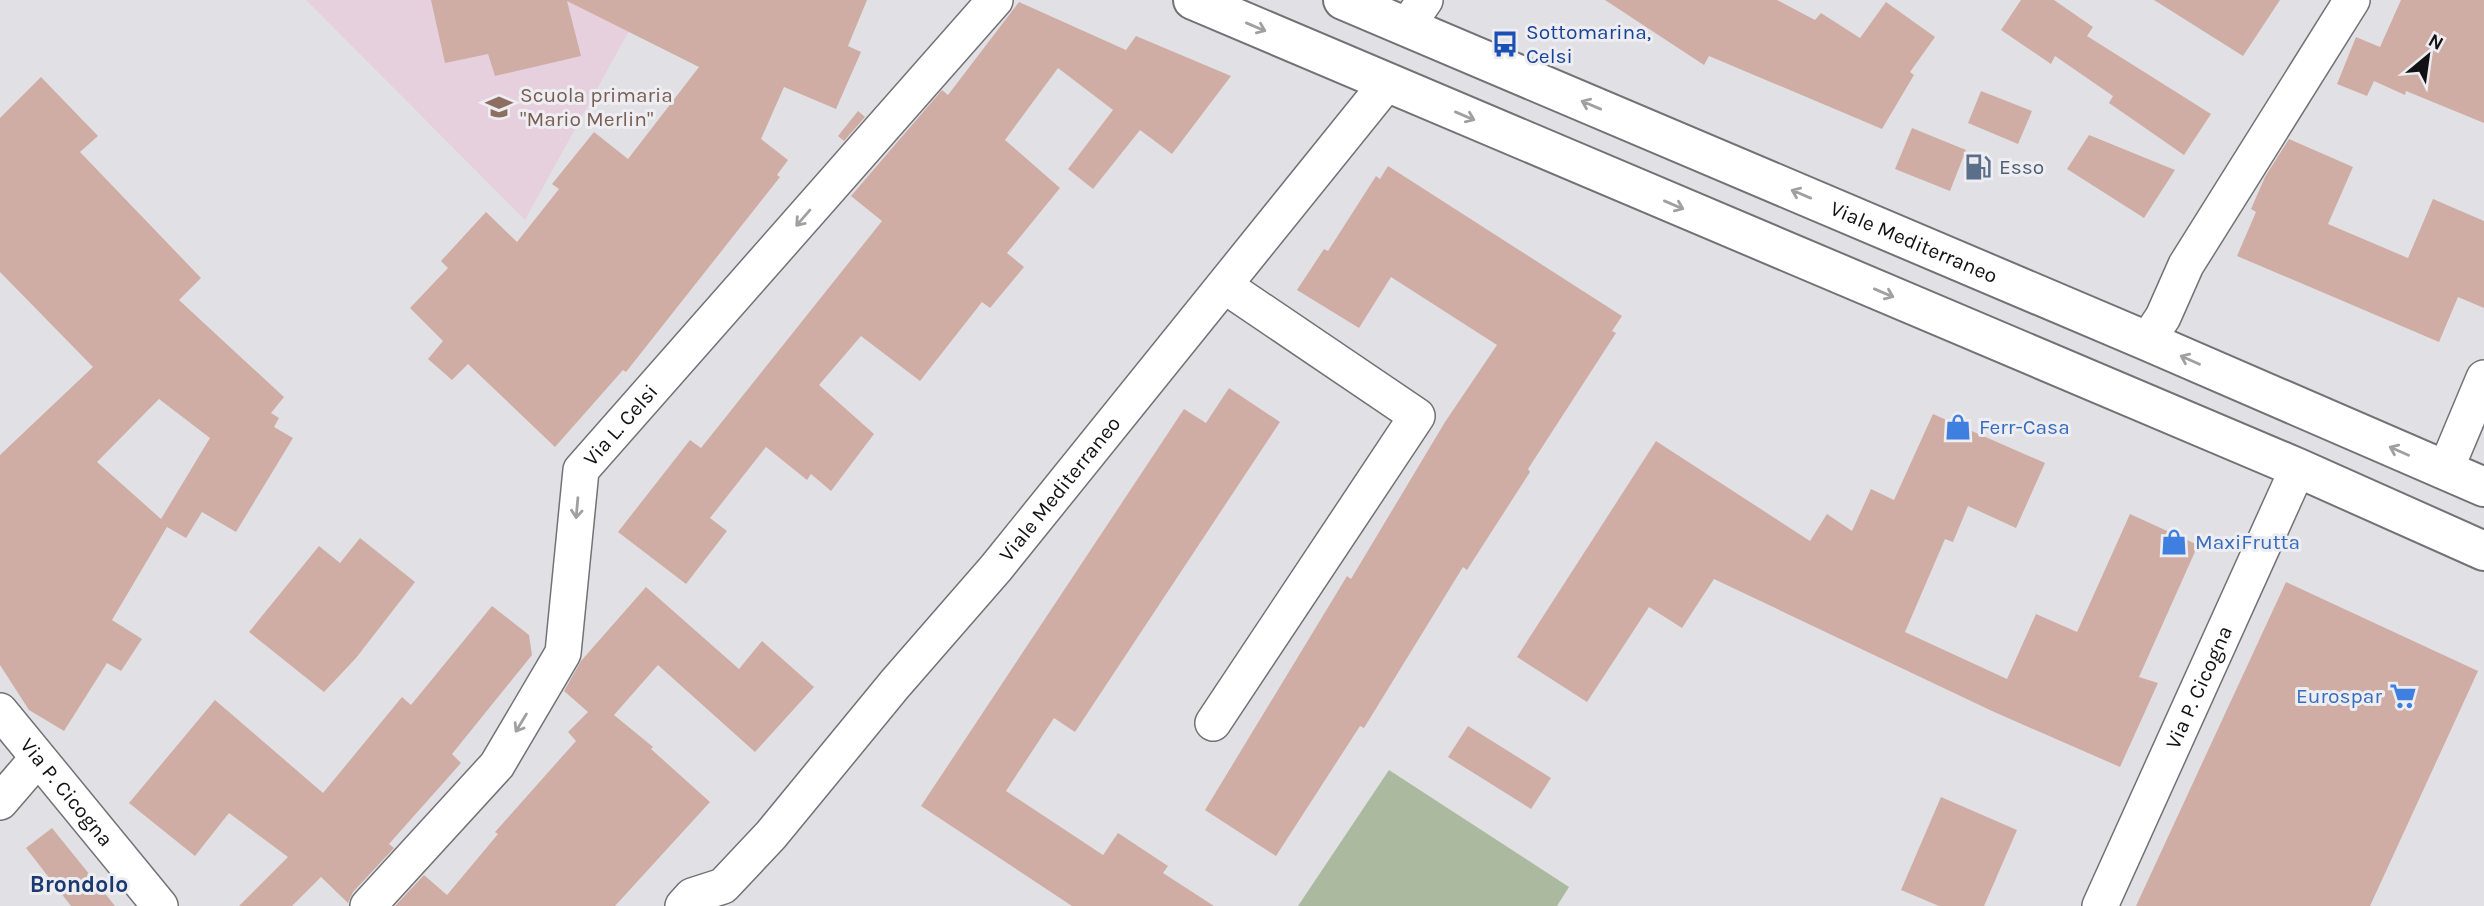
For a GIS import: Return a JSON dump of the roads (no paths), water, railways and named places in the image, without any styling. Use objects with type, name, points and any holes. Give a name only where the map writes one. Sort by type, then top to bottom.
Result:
[{"type":"street","name":"Via L. Celsi","points":[[369,906],[497,765],[564,653],[581,470],[995,0]]},
{"type":"street","points":[[1193,0],[2298,468],[2484,551]]},
{"type":"street","name":"Viale Mediterraneo","points":[[1343,0],[1416,13],[2147,341],[2484,488]]},
{"type":"street","points":[[2147,341],[2162,317],[2186,265],[2352,0]]},
{"type":"street","name":"Viale Mediterraneo","points":[[683,906],[692,897],[729,896],[771,835],[895,684],[996,568],[1387,83]]},
{"type":"street","points":[[1213,723],[1417,416],[1225,286]]},
{"type":"street","points":[[2445,471],[2484,378]]},
{"type":"street","name":"Via P. Cicogna","points":[[2100,906],[2298,468]]},
{"type":"street","name":"Via P. Cicogna","points":[[0,712],[160,906]]},
{"type":"street","points":[[0,802],[37,759]]},
{"type":"place","name":"Sottomarina, Celsi","points":[[1505,44]]},
{"type":"place","name":"Scuola primaria \"Mario Merlin\"","points":[[499,107]]},
{"type":"place","name":"Esso","points":[[1978,167]]},
{"type":"place","name":"Ferr-Casa","points":[[1958,427]]},
{"type":"place","name":"MaxiFrutta","points":[[2174,542]]},
{"type":"place","name":"Eurospar","points":[[2403,696]]},
{"type":"district","name":"Brondolo","points":[[79,884]]}]
